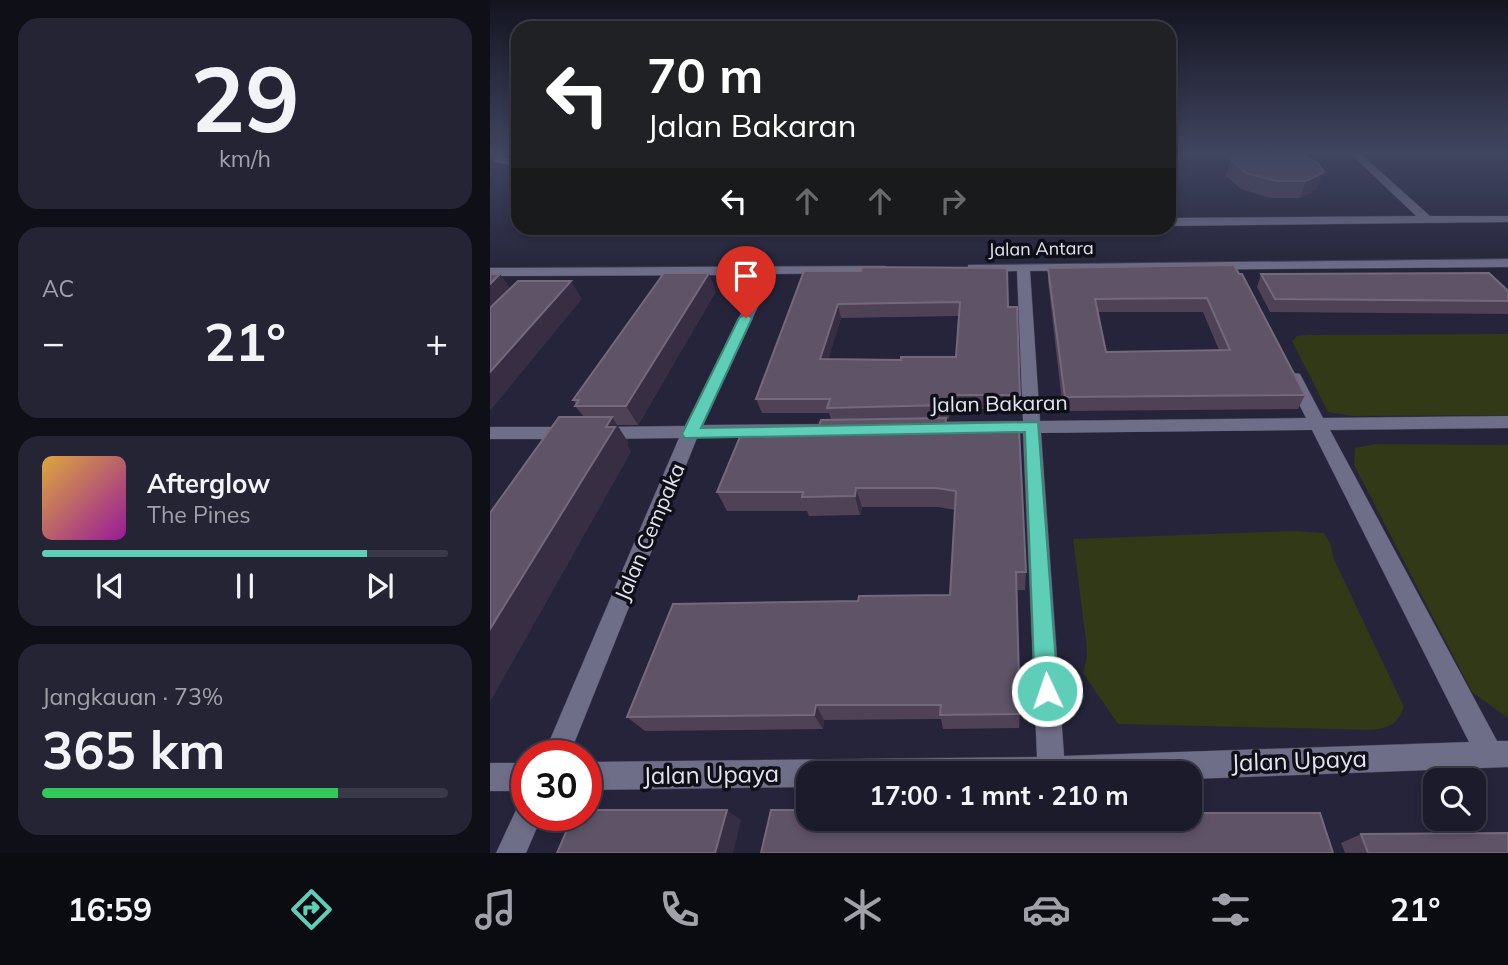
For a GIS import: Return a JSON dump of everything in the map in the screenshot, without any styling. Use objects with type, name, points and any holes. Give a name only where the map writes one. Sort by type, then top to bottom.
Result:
[{"type":"street","points":[[1399,194],[1426,219]]},
{"type":"street","points":[[1176,222],[1508,219]]},
{"type":"street","points":[[1476,263],[1492,278]]},
{"type":"street","name":"Jalan Antara","points":[[956,268],[1237,270],[1508,263]]},
{"type":"street","points":[[1023,267],[1051,761]]},
{"type":"street","points":[[528,290],[547,270]]},
{"type":"street","points":[[490,272],[902,270]]},
{"type":"street","name":"Jalan Cempaka","points":[[563,740],[690,434],[768,272]]},
{"type":"street","points":[[1286,362],[1498,754]]},
{"type":"street","name":"Jalan Bakaran","points":[[909,429],[1508,422]]},
{"type":"street","points":[[490,433],[690,434],[855,430]]},
{"type":"street","name":"Jalan Upaya","points":[[1202,765],[1498,754]]},
{"type":"street","name":"Jalan Upaya","points":[[602,776],[796,773]]},
{"type":"street","points":[[490,777],[511,777]]},
{"type":"street","points":[[510,853],[521,831]]},
{"type":"green space","points":[[1508,334],[1508,415],[1352,416],[1328,412],[1292,341],[1297,336],[1308,335]]},
{"type":"green space","points":[[1375,444],[1508,445],[1508,718],[1472,692],[1354,465],[1355,448]]},
{"type":"green space","points":[[1294,531],[1324,533],[1331,545],[1333,557],[1404,707],[1395,722],[1388,727],[1371,730],[1118,724],[1083,673],[1087,657],[1086,640],[1073,539]]},
{"type":"building","points":[[1234,265],[1239,274],[1242,274],[1305,395],[1065,397],[1048,268]],"holes":[[[1207,298],[1230,350],[1106,352],[1095,299]]]},
{"type":"building","points":[[862,267],[1007,268],[1008,307],[1017,307],[1020,395],[949,395],[948,405],[827,408],[830,399],[756,399],[804,271],[861,271]],"holes":[[[960,302],[956,357],[901,357],[901,360],[820,359],[838,304]]]},
{"type":"building","points":[[664,273],[709,273],[626,406],[575,406],[579,400],[573,400]]},
{"type":"building","points":[[1489,273],[1508,291],[1508,301],[1275,299],[1261,274]]},
{"type":"building","points":[[490,274],[500,274],[490,284]]},
{"type":"building","points":[[518,281],[571,281],[490,372],[490,308]]},
{"type":"building","points":[[559,417],[612,417],[606,427],[615,427],[490,629],[490,513]]},
{"type":"building","points":[[946,418],[945,428],[1019,428],[1026,572],[1016,572],[1020,714],[940,715],[941,705],[816,705],[814,715],[627,717],[673,604],[858,601],[859,596],[950,595],[956,491],[936,488],[856,488],[855,496],[802,497],[803,492],[717,492],[742,432],[817,431],[821,420]]},
{"type":"building","points":[[602,810],[727,810],[715,853],[557,853],[567,831],[602,831]]},
{"type":"building","points":[[771,810],[796,810],[796,831],[1202,831],[1202,813],[1320,813],[1333,853],[761,853]]},
{"type":"building","points":[[1508,833],[1508,853],[1368,853],[1361,834]]},
{"type":"route","points":[[746,318],[690,434],[1033,426],[1047,691]]}]
